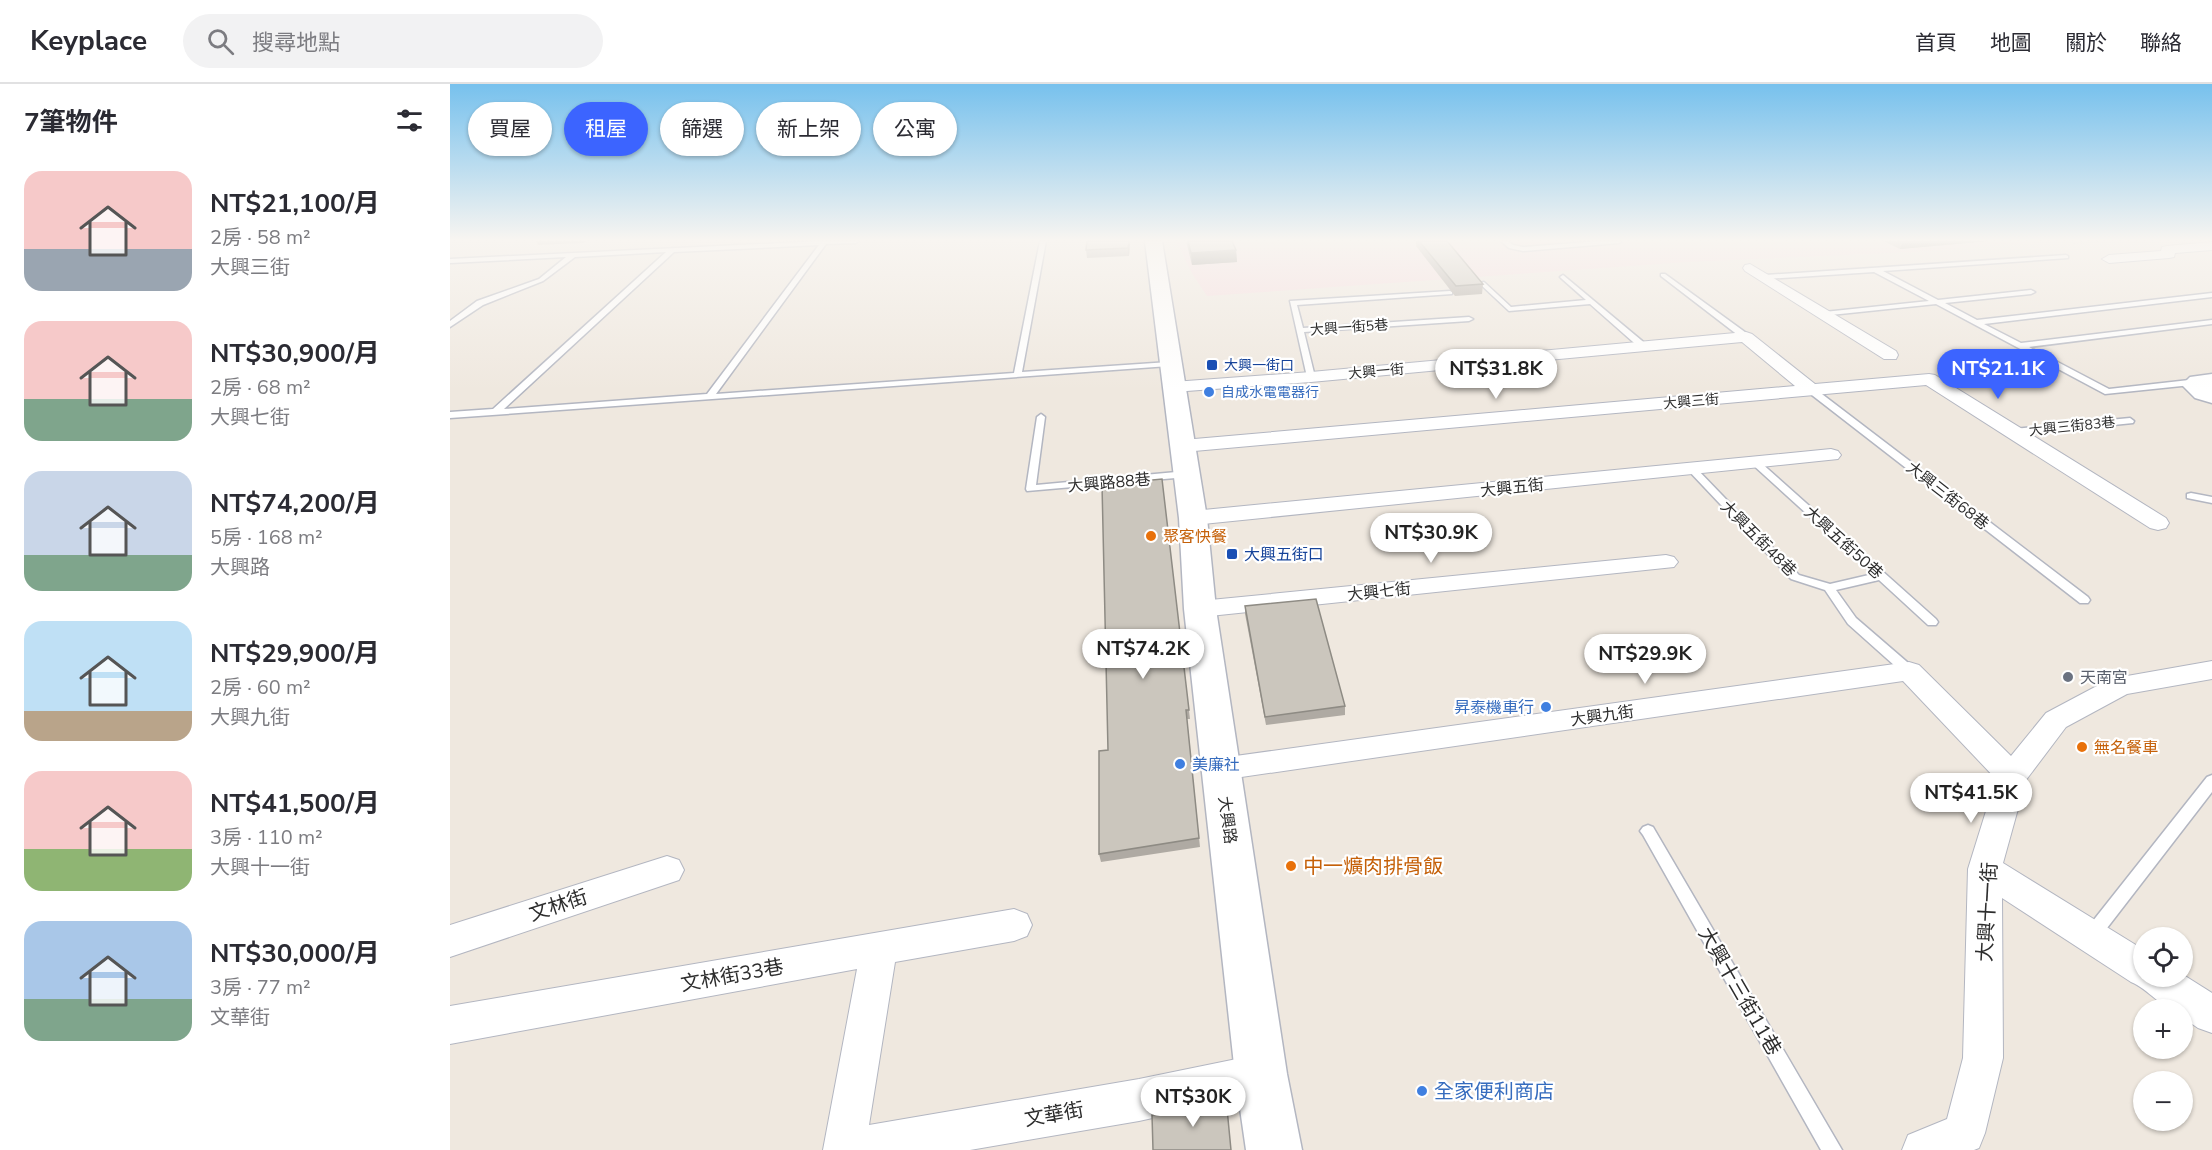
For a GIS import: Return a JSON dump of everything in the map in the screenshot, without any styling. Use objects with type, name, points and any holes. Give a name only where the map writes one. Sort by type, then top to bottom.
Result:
[{"type":"main road","name":"大興路","points":[[1160,291],[1193,518],[1200,609],[1261,1074],[1274,1150]]},
{"type":"street","points":[[1787,291],[1890,355]]},
{"type":"street","name":"大興一街","points":[[1171,376],[1311,376],[1746,337]]},
{"type":"street","points":[[1746,337],[1811,390]]},
{"type":"street","name":"大興三街","points":[[1185,460],[1811,390],[1929,379],[2158,523]]},
{"type":"street","name":"大興五街","points":[[1193,518],[1831,455]]},
{"type":"street","name":"大興七街","points":[[1200,609],[1666,562]]},
{"type":"street","name":"大興十一街","points":[[1923,1150],[1964,1133],[1983,1058],[1985,869],[2012,776],[2056,720],[2120,686],[2212,670]]},
{"type":"street","points":[[1909,671],[2012,776]]},
{"type":"street","name":"大興九街","points":[[1221,769],[1909,671]]},
{"type":"street","points":[[1985,869],[2133,963]]},
{"type":"street","name":"文林街","points":[[450,941],[667,870]]},
{"type":"street","name":"文林街33巷","points":[[450,1025],[1014,925]]},
{"type":"street","points":[[845,1150],[879,948]]},
{"type":"street","points":[[2170,987],[2212,1015]]},
{"type":"street","name":"文華街","points":[[845,1150],[1139,1100],[1261,1074]]},
{"type":"lane","points":[[450,325],[480,303],[512,291]]},
{"type":"lane","points":[[495,412],[627,291]]},
{"type":"lane","points":[[709,397],[789,291]]},
{"type":"lane","points":[[1017,376],[1033,291]]},
{"type":"lane","points":[[1490,291],[1509,309],[1591,302]]},
{"type":"lane","points":[[1578,291],[1644,347]]},
{"type":"lane","points":[[1684,291],[1746,337]]},
{"type":"lane","points":[[1915,291],[2108,392],[2209,384]]},
{"type":"lane","points":[[1824,314],[2031,292]]},
{"type":"lane","name":"大興一街5巷","points":[[1311,376],[1293,303],[1450,293]]},
{"type":"lane","points":[[1974,323],[2212,295]]},
{"type":"lane","name":"大興一街5巷","points":[[1301,330],[1469,319]]},
{"type":"lane","points":[[2018,346],[2212,322]]},
{"type":"lane","points":[[450,415],[1017,376],[1171,376]]},
{"type":"lane","name":"大興三街68巷","points":[[1811,390],[2084,600]]},
{"type":"lane","name":"大興路88巷","points":[[1041,417],[1031,489],[1185,460]]},
{"type":"lane","name":"大興三街83巷","points":[[2014,432],[2130,421]]},
{"type":"lane","name":"大興五街50巷","points":[[1756,463],[1932,622]]},
{"type":"lane","name":"大興五街48巷","points":[[1692,469],[1795,577],[1829,588]]},
{"type":"lane","points":[[2191,496],[2212,500]]},
{"type":"lane","points":[[1881,576],[1829,588],[1852,621],[1909,671]]},
{"type":"lane","points":[[2091,936],[2212,781]]},
{"type":"lane","name":"大興十三街11巷","points":[[1648,831],[1832,1150]]},
{"type":"shaded area","points":[[1203,291],[1281,291],[1207,296]]},
{"type":"building","points":[[1162,479],[1189,710],[1186,710],[1199,838],[1099,854],[1099,751],[1108,750],[1102,485]]},
{"type":"building","points":[[1316,599],[1345,706],[1265,717],[1245,606]]},
{"type":"building","points":[[1226,1098],[1231,1150],[1153,1150],[1152,1115]]},
{"type":"place","name":"大興一街口","points":[[1212,365]]},
{"type":"place","name":"自成水電電器行","points":[[1209,392]]},
{"type":"place","name":"聚客快餐","points":[[1151,536]]},
{"type":"place","name":"大興五街口","points":[[1232,554]]},
{"type":"place","name":"天南宮","points":[[2068,677]]},
{"type":"place","name":"昇泰機車行","points":[[1546,707]]},
{"type":"place","name":"無名餐車","points":[[2082,747]]},
{"type":"place","name":"美廉社","points":[[1180,764]]},
{"type":"place","name":"中一爌肉排骨飯","points":[[1291,866]]},
{"type":"place","name":"全家便利商店","points":[[1422,1091]]}]
